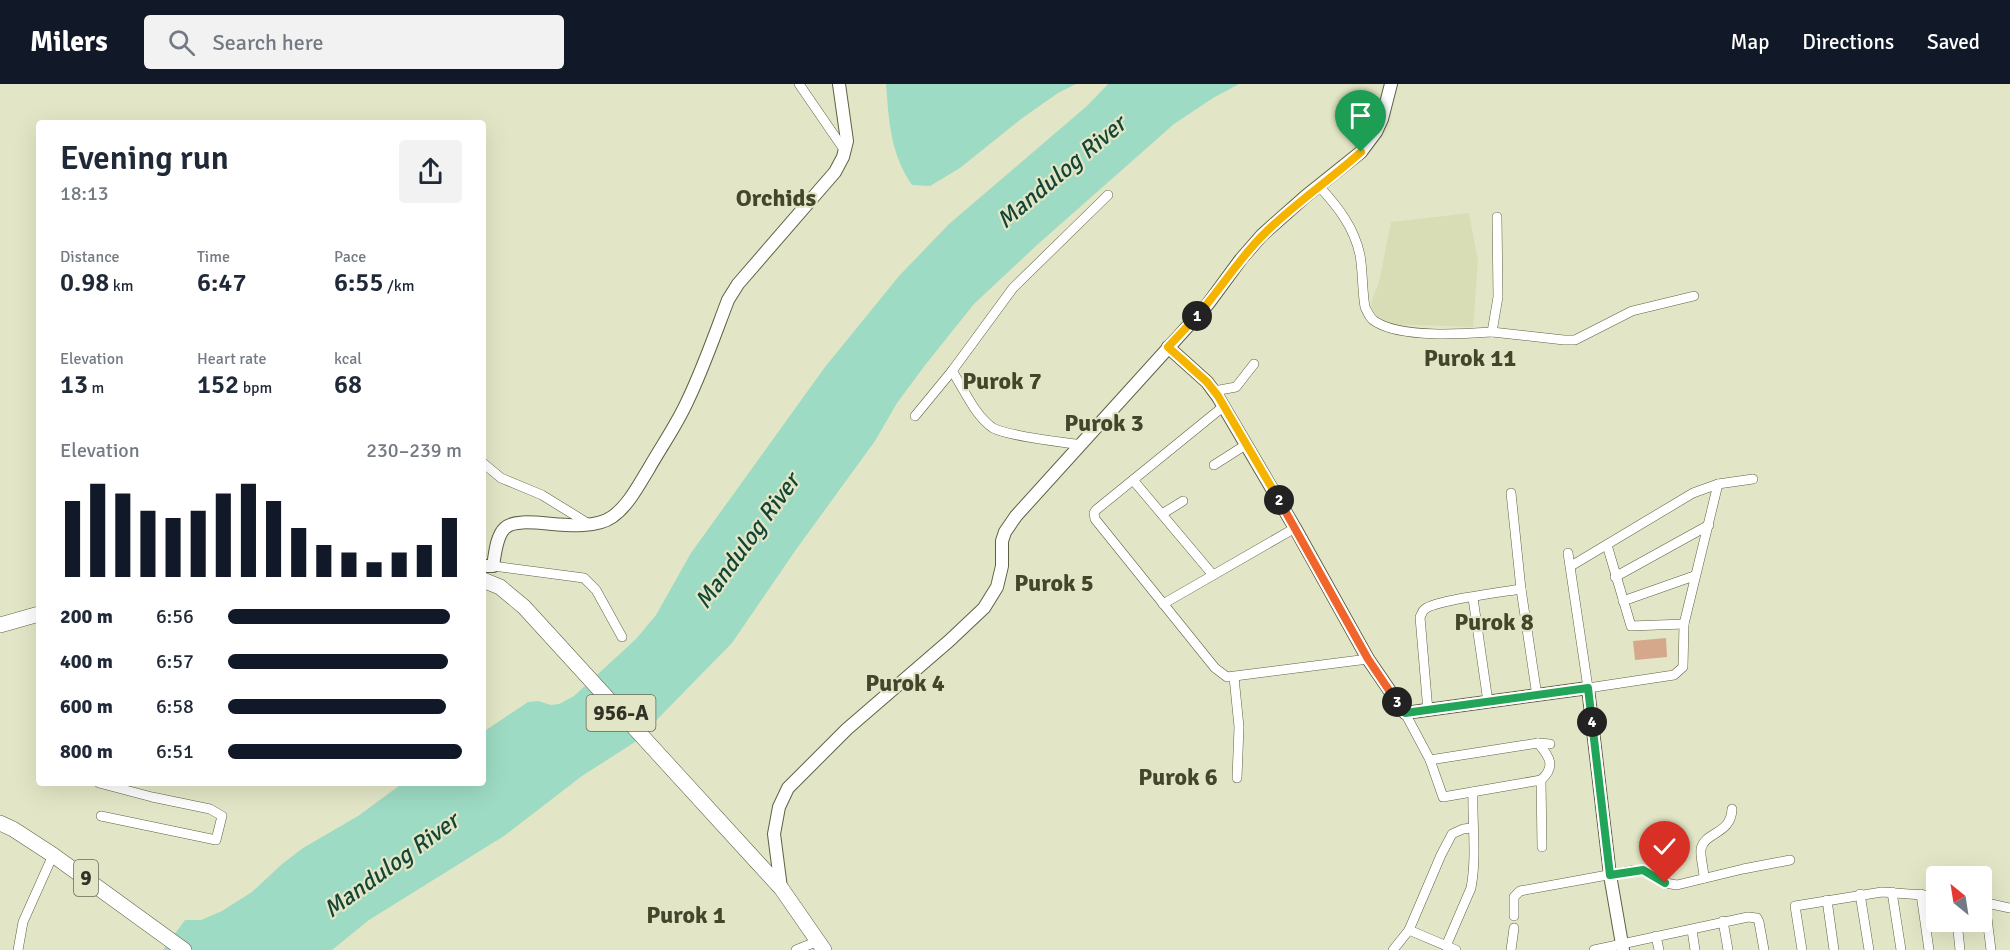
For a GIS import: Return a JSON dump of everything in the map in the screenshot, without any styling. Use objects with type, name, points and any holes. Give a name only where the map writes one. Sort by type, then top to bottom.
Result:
[{"type":"main road","name":"956-A","points":[[486,581],[500,587],[524,608],[717,818],[780,888],[821,946]]},
{"type":"main road","points":[[0,625],[36,615]]},
{"type":"main road","name":"9","points":[[0,823],[53,855],[184,950]]},
{"type":"street","points":[[799,84],[845,151]]},
{"type":"street","points":[[622,637],[603,600],[588,580],[580,576],[488,566],[504,528],[509,525],[515,523],[592,526],[615,515],[629,500],[687,403],[728,300],[738,284],[835,172],[847,141],[839,84]]},
{"type":"street","points":[[780,888],[774,834],[779,807],[788,788],[847,729],[984,608],[1001,576],[1002,542],[1005,532],[1016,516],[1208,304],[1262,235],[1284,214],[1344,167],[1369,143],[1382,119],[1390,84]]},
{"type":"street","points":[[1319,186],[1346,219],[1355,237],[1360,257],[1365,307],[1372,320],[1378,323],[1426,334],[1492,332],[1575,340],[1632,311],[1694,296]]},
{"type":"street","points":[[915,416],[952,371],[1013,288],[1108,195]]},
{"type":"street","points":[[1492,332],[1498,297],[1497,217]]},
{"type":"street","points":[[1168,347],[1214,391],[1224,406],[1368,659],[1405,713],[1430,760],[1443,796],[1541,780],[1548,774],[1551,767],[1548,758],[1538,744]]},
{"type":"street","points":[[1214,391],[1236,387],[1254,364]]},
{"type":"street","points":[[952,371],[984,420],[992,427],[1008,433],[1081,445]]},
{"type":"street","points":[[1224,406],[1096,510],[1094,516],[1215,668],[1227,677],[1368,659]]},
{"type":"street","points":[[1215,465],[1247,444]]},
{"type":"street","points":[[486,466],[501,478],[542,495],[592,526]]},
{"type":"street","points":[[1570,566],[1675,503],[1718,484],[1753,479]]},
{"type":"street","points":[[1133,480],[1213,575]]},
{"type":"street","points":[[1405,713],[1537,696],[1677,673],[1683,667],[1684,624],[1718,484]]},
{"type":"street","points":[[1511,493],[1521,589],[1537,696]]},
{"type":"street","points":[[1162,514],[1183,501]]},
{"type":"street","points":[[1615,577],[1709,525]]},
{"type":"street","points":[[1163,604],[1295,528]]},
{"type":"street","points":[[1607,545],[1631,626],[1684,624]]},
{"type":"street","points":[[1568,553],[1588,688],[1610,875],[1623,947]]},
{"type":"street","points":[[1623,601],[1695,576]]},
{"type":"street","points":[[1428,711],[1420,617],[1426,608],[1449,601],[1521,589]]},
{"type":"street","points":[[1473,598],[1488,702]]},
{"type":"street","points":[[1234,677],[1239,727],[1237,778]]},
{"type":"street","points":[[1430,760],[1550,744]]},
{"type":"street","points":[[1541,780],[1542,847]]},
{"type":"street","points":[[101,816],[216,840],[222,816],[210,809],[112,786]]},
{"type":"street","points":[[1446,946],[1471,888],[1474,862],[1473,792]]},
{"type":"street","points":[[1704,879],[1702,848],[1707,840],[1727,825],[1732,816],[1732,809]]},
{"type":"street","points":[[1393,950],[1409,930],[1452,834],[1463,828],[1472,828]]},
{"type":"street","points":[[18,950],[23,922],[53,855]]},
{"type":"street","points":[[1514,916],[1515,897],[1520,891],[1643,870],[1665,883],[1677,885],[1790,860]]},
{"type":"street","points":[[1892,892],[1901,950]]},
{"type":"street","points":[[1802,950],[1795,906],[1860,894],[1892,892],[1926,895]]},
{"type":"street","points":[[1860,894],[1869,950]]},
{"type":"street","points":[[1921,894],[1929,950]]},
{"type":"street","points":[[1827,900],[1834,950]]},
{"type":"street","points":[[1992,904],[2010,908]]},
{"type":"street","points":[[1594,950],[1623,947],[1656,936],[1748,917],[1757,918],[1764,950]]},
{"type":"street","points":[[1723,921],[1728,950]]},
{"type":"street","points":[[1511,950],[1514,928]]},
{"type":"street","points":[[1409,930],[1456,950]]},
{"type":"street","points":[[1692,930],[1695,950]]},
{"type":"street","points":[[1958,932],[1960,950]]},
{"type":"street","points":[[1988,932],[1991,950]]},
{"type":"street","points":[[1656,936],[1659,950]]},
{"type":"street","points":[[796,950],[821,946]]},
{"type":"shaded area","points":[[1469,213],[1478,261],[1473,327],[1386,324],[1371,311],[1391,222]]},
{"type":"shaded area","points":[[1666,638],[1667,657],[1635,660],[1633,641]]},
{"type":"water","points":[[886,84],[1076,84],[1058,93],[1021,119],[960,168],[930,186],[912,185],[899,161],[892,136]]},
{"type":"water","name":"Mandulog River","points":[[1108,84],[1239,84],[1174,124],[974,304],[897,403],[875,441],[732,643],[635,742],[582,776],[504,836],[369,920],[332,950],[163,950],[185,920],[201,920],[222,911],[252,892],[303,848],[358,816],[399,786],[486,786],[486,730],[528,702],[559,704],[574,696],[636,639],[656,615],[691,553],[825,367],[899,276],[949,224],[1088,105]]},
{"type":"district","name":"Orchids","points":[[776,198]]},
{"type":"district","name":"Purok 11","points":[[1470,358]]},
{"type":"district","name":"Purok 7","points":[[1002,381]]},
{"type":"district","name":"Purok 3","points":[[1104,423]]},
{"type":"district","name":"Purok 5","points":[[1054,583]]},
{"type":"district","name":"Purok 8","points":[[1494,622]]},
{"type":"district","name":"Purok 4","points":[[905,683]]},
{"type":"district","name":"Purok 6","points":[[1178,777]]},
{"type":"district","name":"Purok 1","points":[[686,915]]},
{"type":"route","points":[[1361,152],[1284,214],[1262,235],[1208,304],[1168,347],[1207,382],[1218,396],[1336,599],[1368,659],[1405,713],[1588,688],[1610,875],[1643,870],[1665,883]]}]
